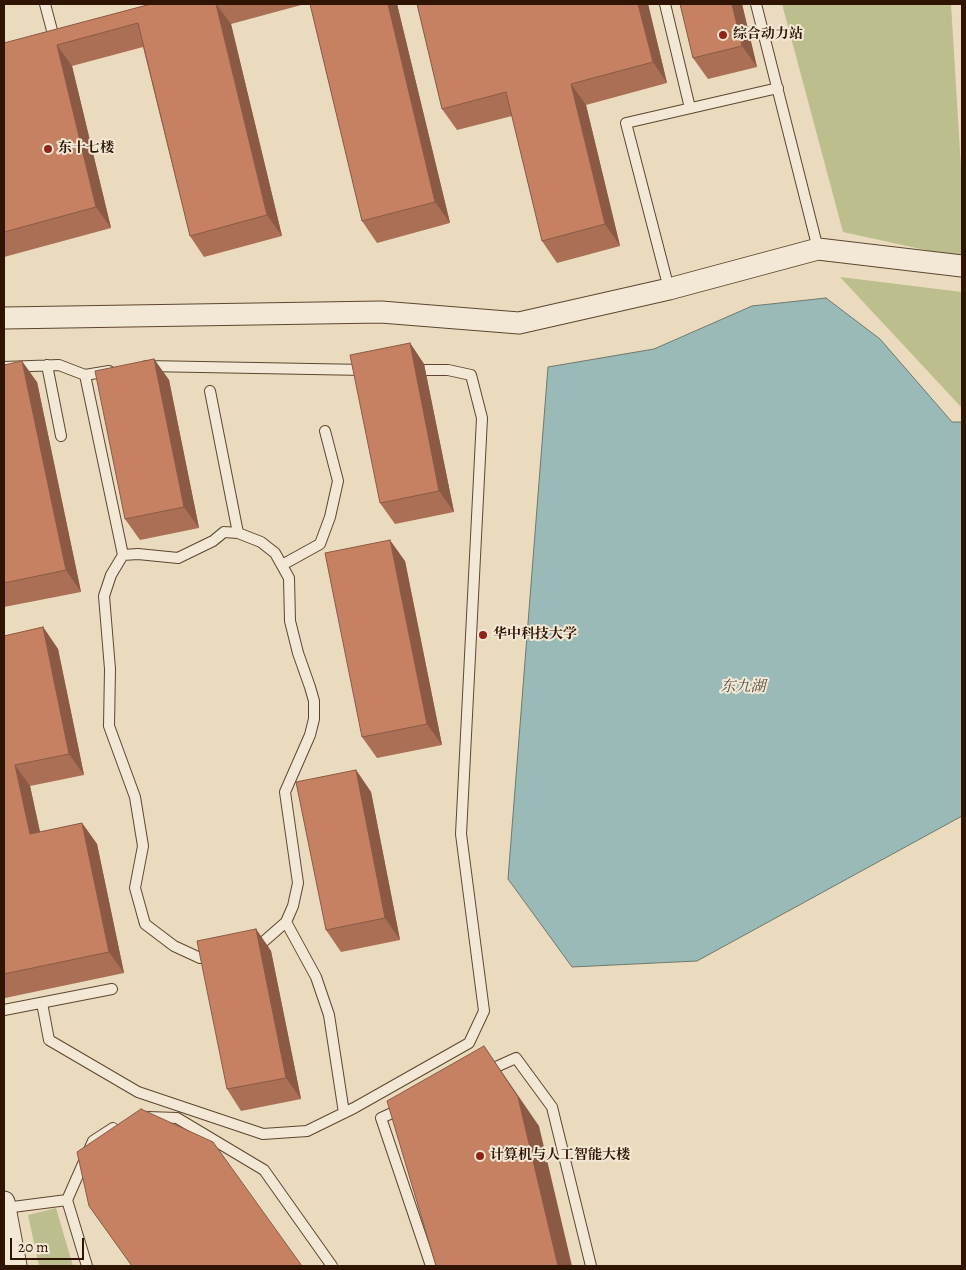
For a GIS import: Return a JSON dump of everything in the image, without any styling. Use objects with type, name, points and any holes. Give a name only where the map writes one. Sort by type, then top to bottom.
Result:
[{"type":"street","points":[[4,318],[381,312],[519,323],[669,289],[818,249],[962,266]]},
{"type":"street","points":[[4,1205],[16,1266]]},
{"type":"lane","points":[[45,4],[54,38],[73,34]]},
{"type":"lane","points":[[665,4],[690,108]]},
{"type":"lane","points":[[756,4],[818,249]]},
{"type":"lane","points":[[669,289],[626,123],[778,88]]},
{"type":"lane","points":[[4,367],[59,365],[86,375],[129,368],[374,370]]},
{"type":"lane","points":[[47,366],[61,436]]},
{"type":"lane","points":[[42,1003],[49,1040],[138,1092],[263,1134],[307,1131],[344,1113],[469,1043],[484,1011],[461,834],[482,418],[471,375],[448,370],[402,370]]},
{"type":"lane","points":[[86,375],[123,555],[111,575],[104,596],[110,669],[109,726],[134,797],[143,846],[136,888],[145,924],[174,946],[200,958],[254,950],[286,922],[293,906],[298,883],[284,792],[310,735],[314,719],[312,694],[298,653],[290,621],[289,578],[275,553],[261,542],[238,533],[224,532],[213,541],[178,558],[138,554],[123,555]]},
{"type":"lane","points":[[210,391],[238,533]]},
{"type":"lane","points":[[282,566],[320,544],[330,517],[338,481],[325,431]]},
{"type":"lane","points":[[286,922],[316,977],[328,1015],[344,1113]]},
{"type":"lane","points":[[4,1010],[112,989]]},
{"type":"lane","points":[[480,1074],[516,1058],[552,1107],[591,1266]]},
{"type":"lane","points":[[417,1102],[381,1118],[431,1266]]},
{"type":"lane","points":[[87,1266],[67,1200],[93,1141],[129,1119],[177,1118],[264,1170],[332,1266]]},
{"type":"lane","points":[[4,1205],[67,1200]]},
{"type":"green space","points":[[782,4],[951,4],[962,184],[962,258],[843,232]]},
{"type":"green space","points":[[840,277],[962,292],[962,408]]},
{"type":"green space","points":[[56,1208],[73,1266],[39,1266],[28,1215]]},
{"type":"water","name":"东九湖","points":[[826,298],[880,339],[952,422],[962,422],[962,816],[697,961],[572,967],[508,879],[548,367],[654,349],[752,306]]},
{"type":"building","name":"东十七楼","points":[[151,4],[216,4],[267,215],[190,236],[138,23],[57,45],[96,207],[4,232],[4,43]]},
{"type":"building","points":[[310,4],[388,4],[435,202],[362,221]]},
{"type":"building","points":[[417,4],[638,4],[653,62],[571,84],[605,224],[542,241],[506,92],[442,109]]},
{"type":"building","points":[[680,4],[732,4],[742,46],[693,58]]},
{"type":"building","points":[[410,343],[439,491],[380,503],[350,355]]},
{"type":"building","points":[[154,359],[184,507],[125,519],[95,371]]},
{"type":"building","points":[[22,361],[66,570],[4,583],[4,365]]},
{"type":"building","points":[[390,540],[427,724],[362,737],[325,553]]},
{"type":"building","points":[[43,627],[69,754],[15,765],[30,834],[82,823],[109,952],[4,974],[4,636]]},
{"type":"building","points":[[356,770],[385,918],[326,930],[296,782]]},
{"type":"building","points":[[256,929],[286,1078],[227,1089],[197,941]]},
{"type":"building","name":"计算机与人工智能大楼","points":[[484,1046],[518,1097],[558,1266],[436,1266],[387,1101]]},
{"type":"building","points":[[141,1109],[213,1142],[302,1266],[132,1266],[89,1206],[77,1152]]},
{"type":"place","name":"综合动力站","points":[[723,35]]},
{"type":"place","name":"东十七楼","points":[[48,149]]},
{"type":"place","name":"华中科技大学","points":[[483,635]]},
{"type":"place","name":"计算机与人工智能大楼","points":[[480,1156]]}]
